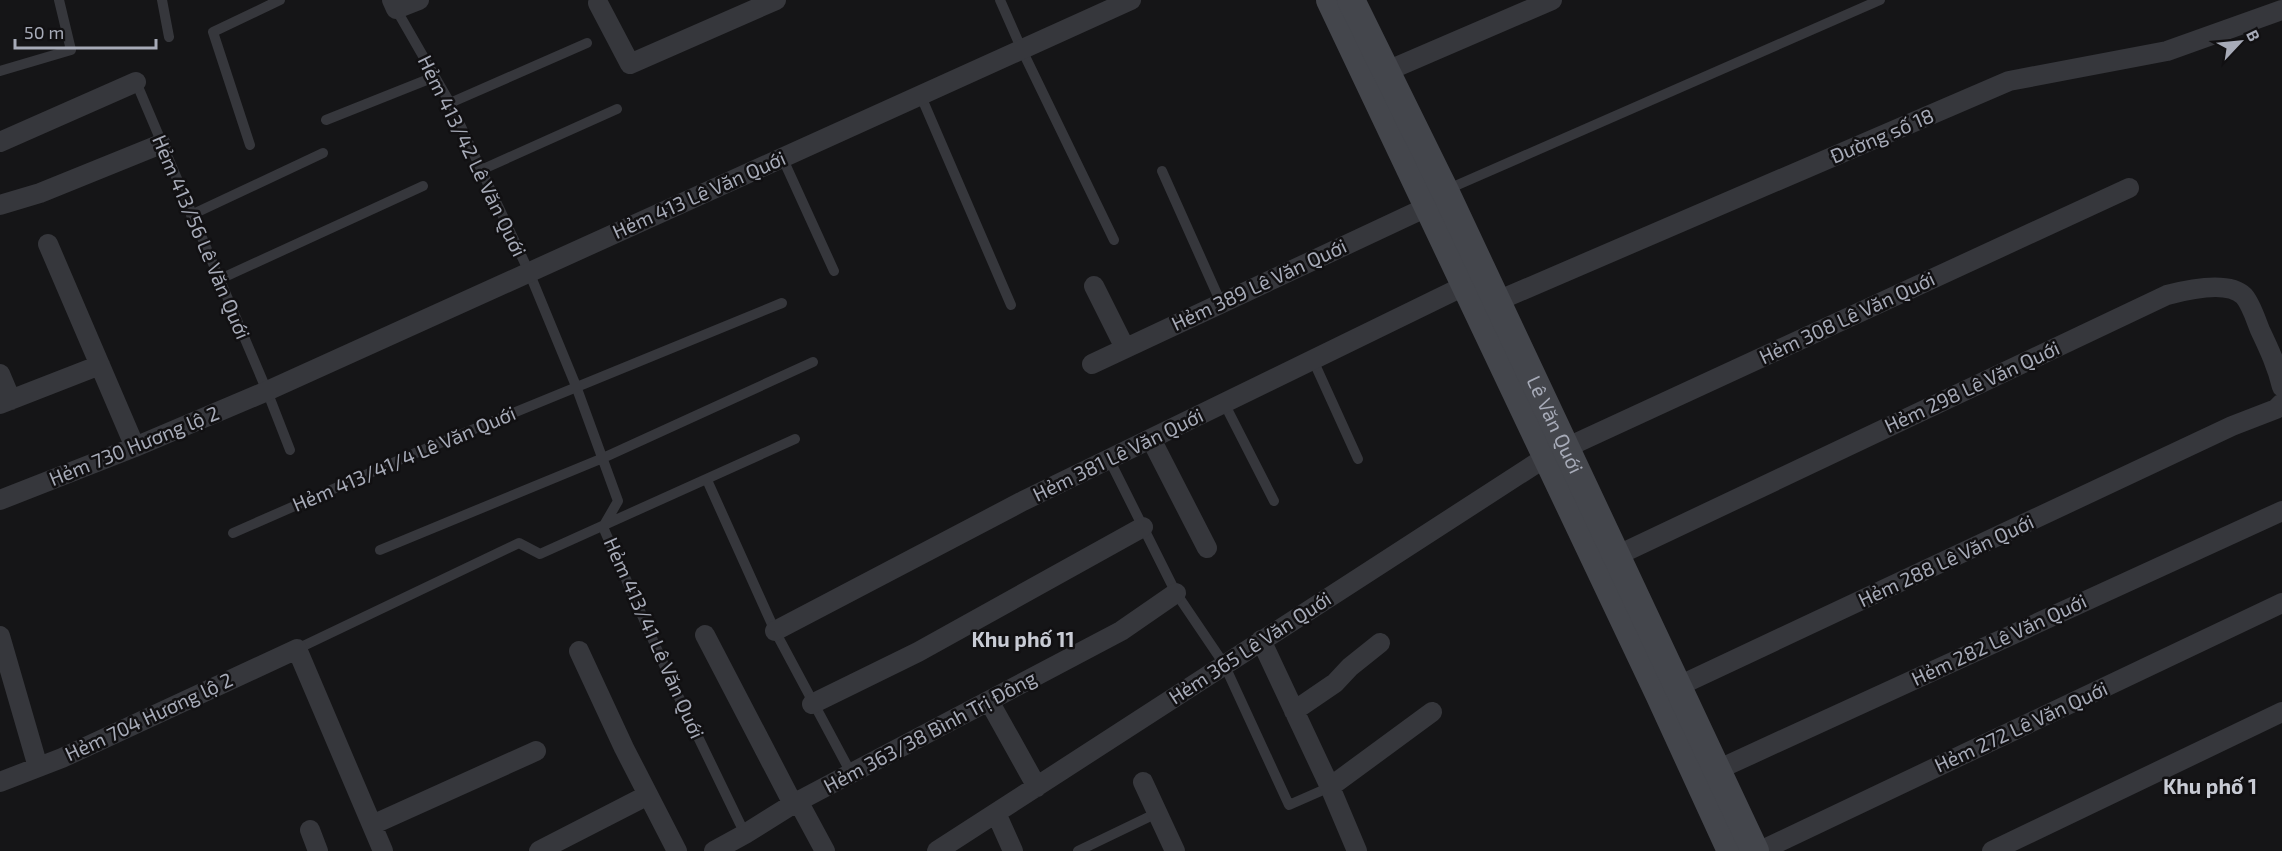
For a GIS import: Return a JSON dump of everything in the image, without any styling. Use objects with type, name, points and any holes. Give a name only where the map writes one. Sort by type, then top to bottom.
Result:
[{"type":"main road","name":"Lê Văn Quới","points":[[1330,0],[1377,76],[1436,199],[1496,302],[1555,452],[1668,690],[1716,770],[1755,851]]},
{"type":"main road","name":"Lê Văn Quới","points":[[1351,0],[1377,76]]},
{"type":"main road","name":"Lê Văn Quới","points":[[1436,199],[1464,286],[1555,452],[1616,556],[1731,851]]},
{"type":"street","points":[[394,4],[419,0]]},
{"type":"street","points":[[597,3],[630,64],[776,0]]},
{"type":"street","name":"Hẻm 413 Lê Văn Quới","points":[[267,391],[1131,0]]},
{"type":"street","points":[[1377,76],[1552,0]]},
{"type":"street","name":"Đường số 18","points":[[1496,302],[2009,81],[2167,51],[2282,10]]},
{"type":"street","points":[[0,142],[136,82]]},
{"type":"street","points":[[0,205],[40,193],[161,144]]},
{"type":"street","name":"Hẻm 308 Lê Văn Quới","points":[[1555,452],[2129,188]]},
{"type":"street","name":"Hẻm 389 Lê Văn Quới","points":[[1092,364],[1436,199]]},
{"type":"street","points":[[48,244],[135,447]]},
{"type":"street","points":[[1094,286],[1125,348]]},
{"type":"street","name":"Hẻm 381 Lê Văn Quới","points":[[775,631],[1023,501],[1464,286]]},
{"type":"street","name":"Hẻm 298 Lê Văn Quới","points":[[1616,556],[2167,295],[2190,289],[2223,288],[2234,290],[2244,297],[2276,362],[2282,387]]},
{"type":"street","points":[[0,374],[5,402],[100,365]]},
{"type":"street","name":"Hẻm 730 Hương lộ 2","points":[[0,500],[135,447],[267,391]]},
{"type":"street","name":"Hẻm 288 Lê Văn Quới","points":[[1668,690],[2232,426],[2276,409],[2282,403]]},
{"type":"street","points":[[1151,439],[1207,548]]},
{"type":"street","name":"Hẻm 365 Lê Văn Quới","points":[[937,851],[1555,452]]},
{"type":"street","name":"Hẻm 282 Lê Văn Quới","points":[[1716,770],[2282,511]]},
{"type":"street","points":[[812,704],[918,652],[1143,527]]},
{"type":"street","name":"Hẻm 363/38 Bình Trị Đông","points":[[714,851],[795,802],[1120,631],[1176,593]]},
{"type":"street","name":"Hẻm 272 Lê Văn Quới","points":[[1760,851],[2282,603]]},
{"type":"street","points":[[705,635],[795,802],[825,851]]},
{"type":"street","points":[[0,636],[38,767]]},
{"type":"street","points":[[1261,640],[1330,787],[1357,851]]},
{"type":"street","points":[[1294,711],[1335,683],[1380,643]]},
{"type":"street","points":[[297,649],[383,851]]},
{"type":"street","name":"Hẻm 704 Hương lộ 2","points":[[0,782],[38,767],[297,649]]},
{"type":"street","points":[[579,651],[624,748],[678,851]]},
{"type":"street","points":[[989,701],[1037,787]]},
{"type":"street","points":[[1330,787],[1432,712]]},
{"type":"street","points":[[1992,851],[2282,712]]},
{"type":"street","points":[[372,825],[536,751]]},
{"type":"street","points":[[1143,782],[1175,851]]},
{"type":"street","points":[[539,851],[648,795]]},
{"type":"street","points":[[996,813],[1013,851]]},
{"type":"street","points":[[310,830],[318,851]]},
{"type":"lane","points":[[0,71],[71,50],[59,0]]},
{"type":"lane","points":[[162,0],[169,37]]},
{"type":"lane","points":[[250,145],[213,32],[280,0]]},
{"type":"lane","points":[[1000,0],[1114,240]]},
{"type":"lane","points":[[1436,199],[1880,0]]},
{"type":"lane","name":"Hẻm 413/42 Lê Văn Quới","points":[[394,4],[450,104],[529,272]]},
{"type":"lane","points":[[450,104],[587,43]]},
{"type":"lane","points":[[326,120],[434,76]]},
{"type":"lane","name":"Hẻm 413/56 Lê Văn Quới","points":[[136,82],[290,450]]},
{"type":"lane","points":[[920,94],[1011,305]]},
{"type":"lane","points":[[481,170],[617,110]]},
{"type":"lane","points":[[191,215],[323,153]]},
{"type":"lane","points":[[782,157],[834,271]]},
{"type":"lane","points":[[1162,171],[1221,303]]},
{"type":"lane","points":[[218,280],[423,186]]},
{"type":"lane","name":"Hẻm 413/41 Lê Văn Quới","points":[[529,272],[576,386],[618,501],[603,527],[671,681],[745,834]]},
{"type":"lane","name":"Hẻm 413/41/4 Lê Văn Quới","points":[[232,533],[576,386],[782,303]]},
{"type":"lane","points":[[1313,360],[1358,459]]},
{"type":"lane","points":[[380,550],[603,458],[813,362]]},
{"type":"lane","points":[[1224,403],[1274,501]]},
{"type":"lane","points":[[297,649],[519,543],[540,554],[795,439]]},
{"type":"lane","points":[[1108,459],[1176,593],[1224,664],[1290,805],[1330,787]]},
{"type":"lane","points":[[707,480],[775,631],[812,704],[851,773]]},
{"type":"lane","points":[[1078,851],[1157,813]]},
{"type":"district","name":"Khu phố 11","points":[[1023,640]]},
{"type":"district","name":"Khu phố 1","points":[[2210,787]]}]
